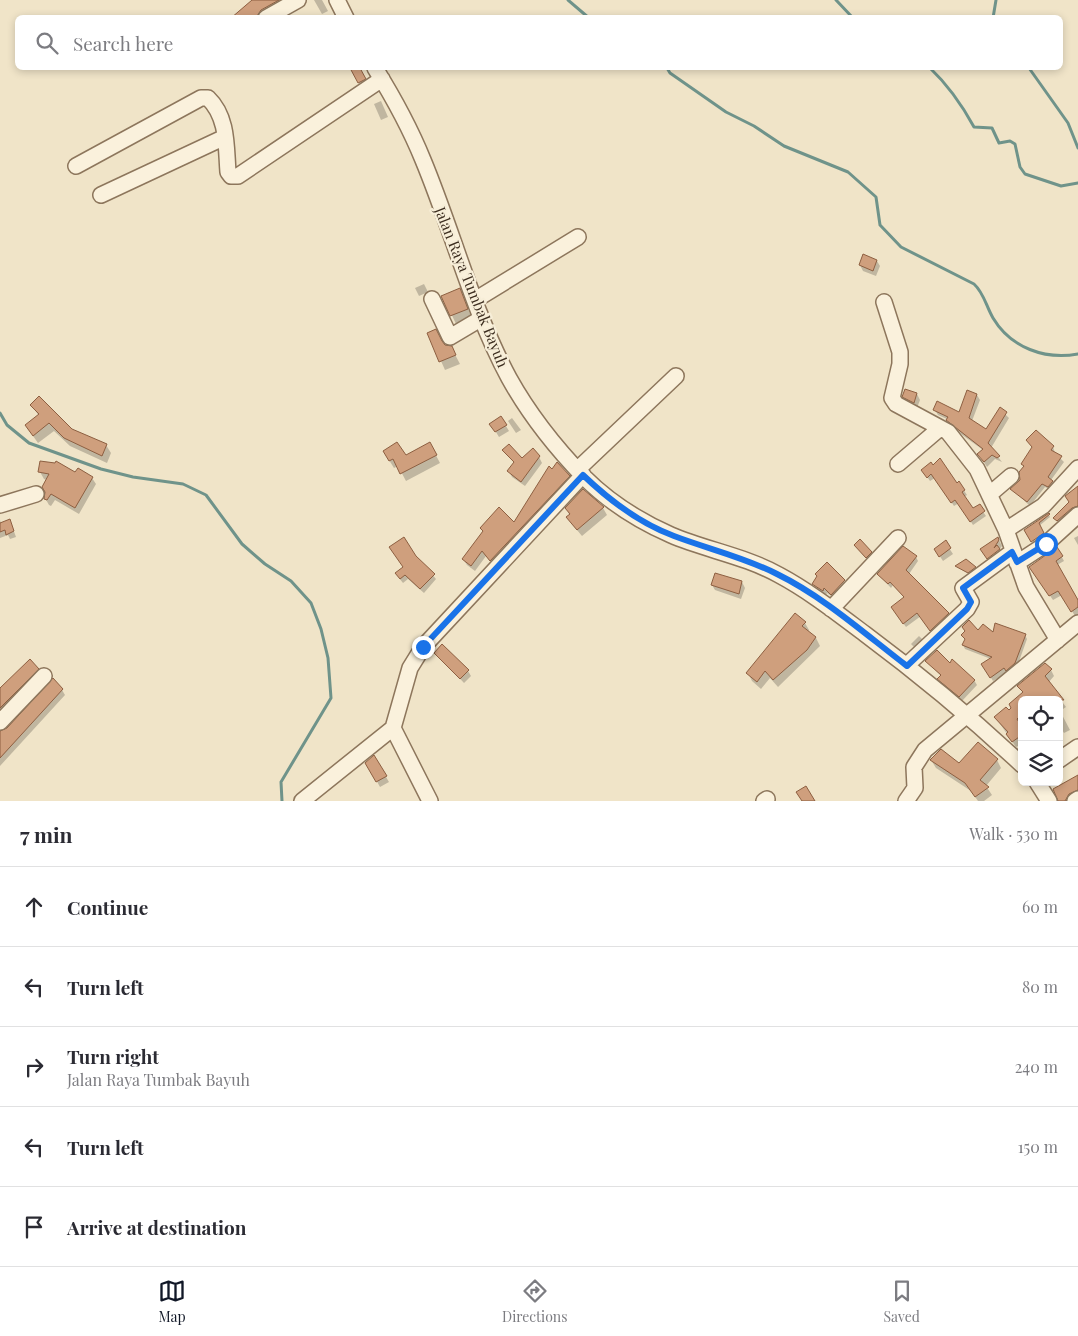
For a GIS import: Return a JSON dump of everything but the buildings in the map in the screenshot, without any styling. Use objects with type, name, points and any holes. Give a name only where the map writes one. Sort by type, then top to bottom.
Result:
[{"type":"street","points":[[271,15],[298,0]]},
{"type":"street","points":[[337,0],[344,15]]},
{"type":"street","points":[[76,166],[201,98],[208,98],[216,105],[221,116],[228,172],[231,176],[238,176],[378,73]]},
{"type":"street","name":"Jalan Raya Tumbak Bayuh","points":[[378,73],[423,161],[482,318],[510,380],[530,411],[580,472],[614,502],[645,522],[672,535],[777,574],[831,609],[968,715],[1018,760]]},
{"type":"street","points":[[101,196],[225,136]]},
{"type":"street","points":[[475,300],[578,237]]},
{"type":"street","points":[[432,299],[450,337],[482,318]]},
{"type":"street","points":[[884,302],[900,352],[900,364],[892,398],[896,404],[939,429],[948,432],[977,469],[1006,530],[1026,587],[1058,640]]},
{"type":"street","points":[[302,801],[393,728],[410,668],[423,647],[580,472],[676,376]]},
{"type":"street","points":[[898,464],[939,429]]},
{"type":"street","points":[[1006,530],[1043,506],[1078,468]]},
{"type":"street","points":[[990,494],[1011,476]]},
{"type":"street","points":[[0,505],[36,494]]},
{"type":"street","points":[[907,666],[967,609],[971,602],[963,588],[1014,557],[1046,544],[1078,516]]},
{"type":"street","points":[[831,609],[898,538]]},
{"type":"street","points":[[906,801],[915,788],[914,767],[917,759],[940,735],[968,715],[1078,623]]},
{"type":"street","points":[[0,722],[44,676]]},
{"type":"street","points":[[393,728],[430,801]]},
{"type":"street","points":[[1063,757],[1078,747]]},
{"type":"street","points":[[1040,786],[1049,801]]},
{"type":"waterway","points":[[568,0],[586,15]]},
{"type":"waterway","points":[[836,0],[850,15]]},
{"type":"waterway","points":[[994,15],[996,0]]},
{"type":"waterway","points":[[668,70],[726,112],[754,126],[784,146],[848,172],[876,197],[880,225],[901,247],[974,284],[980,291],[1000,328],[1019,344],[1041,353],[1053,355],[1078,354]]},
{"type":"waterway","points":[[932,70],[943,81],[974,127],[992,128],[999,143],[1010,141],[1015,144],[1020,167],[1025,174],[1061,186],[1078,183]]},
{"type":"waterway","points":[[1030,70],[1068,123],[1078,148]]},
{"type":"waterway","points":[[0,413],[7,425],[29,443],[101,469],[133,477],[183,484],[206,495],[242,544],[265,564],[291,581],[311,603],[321,629],[328,658],[331,698],[281,782],[282,801]]},
{"type":"route","points":[[423,647],[466,603],[583,475],[614,502],[645,522],[672,535],[777,574],[801,588],[907,666],[967,609],[971,602],[963,588],[1012,552],[1017,562],[1046,544]]}]
